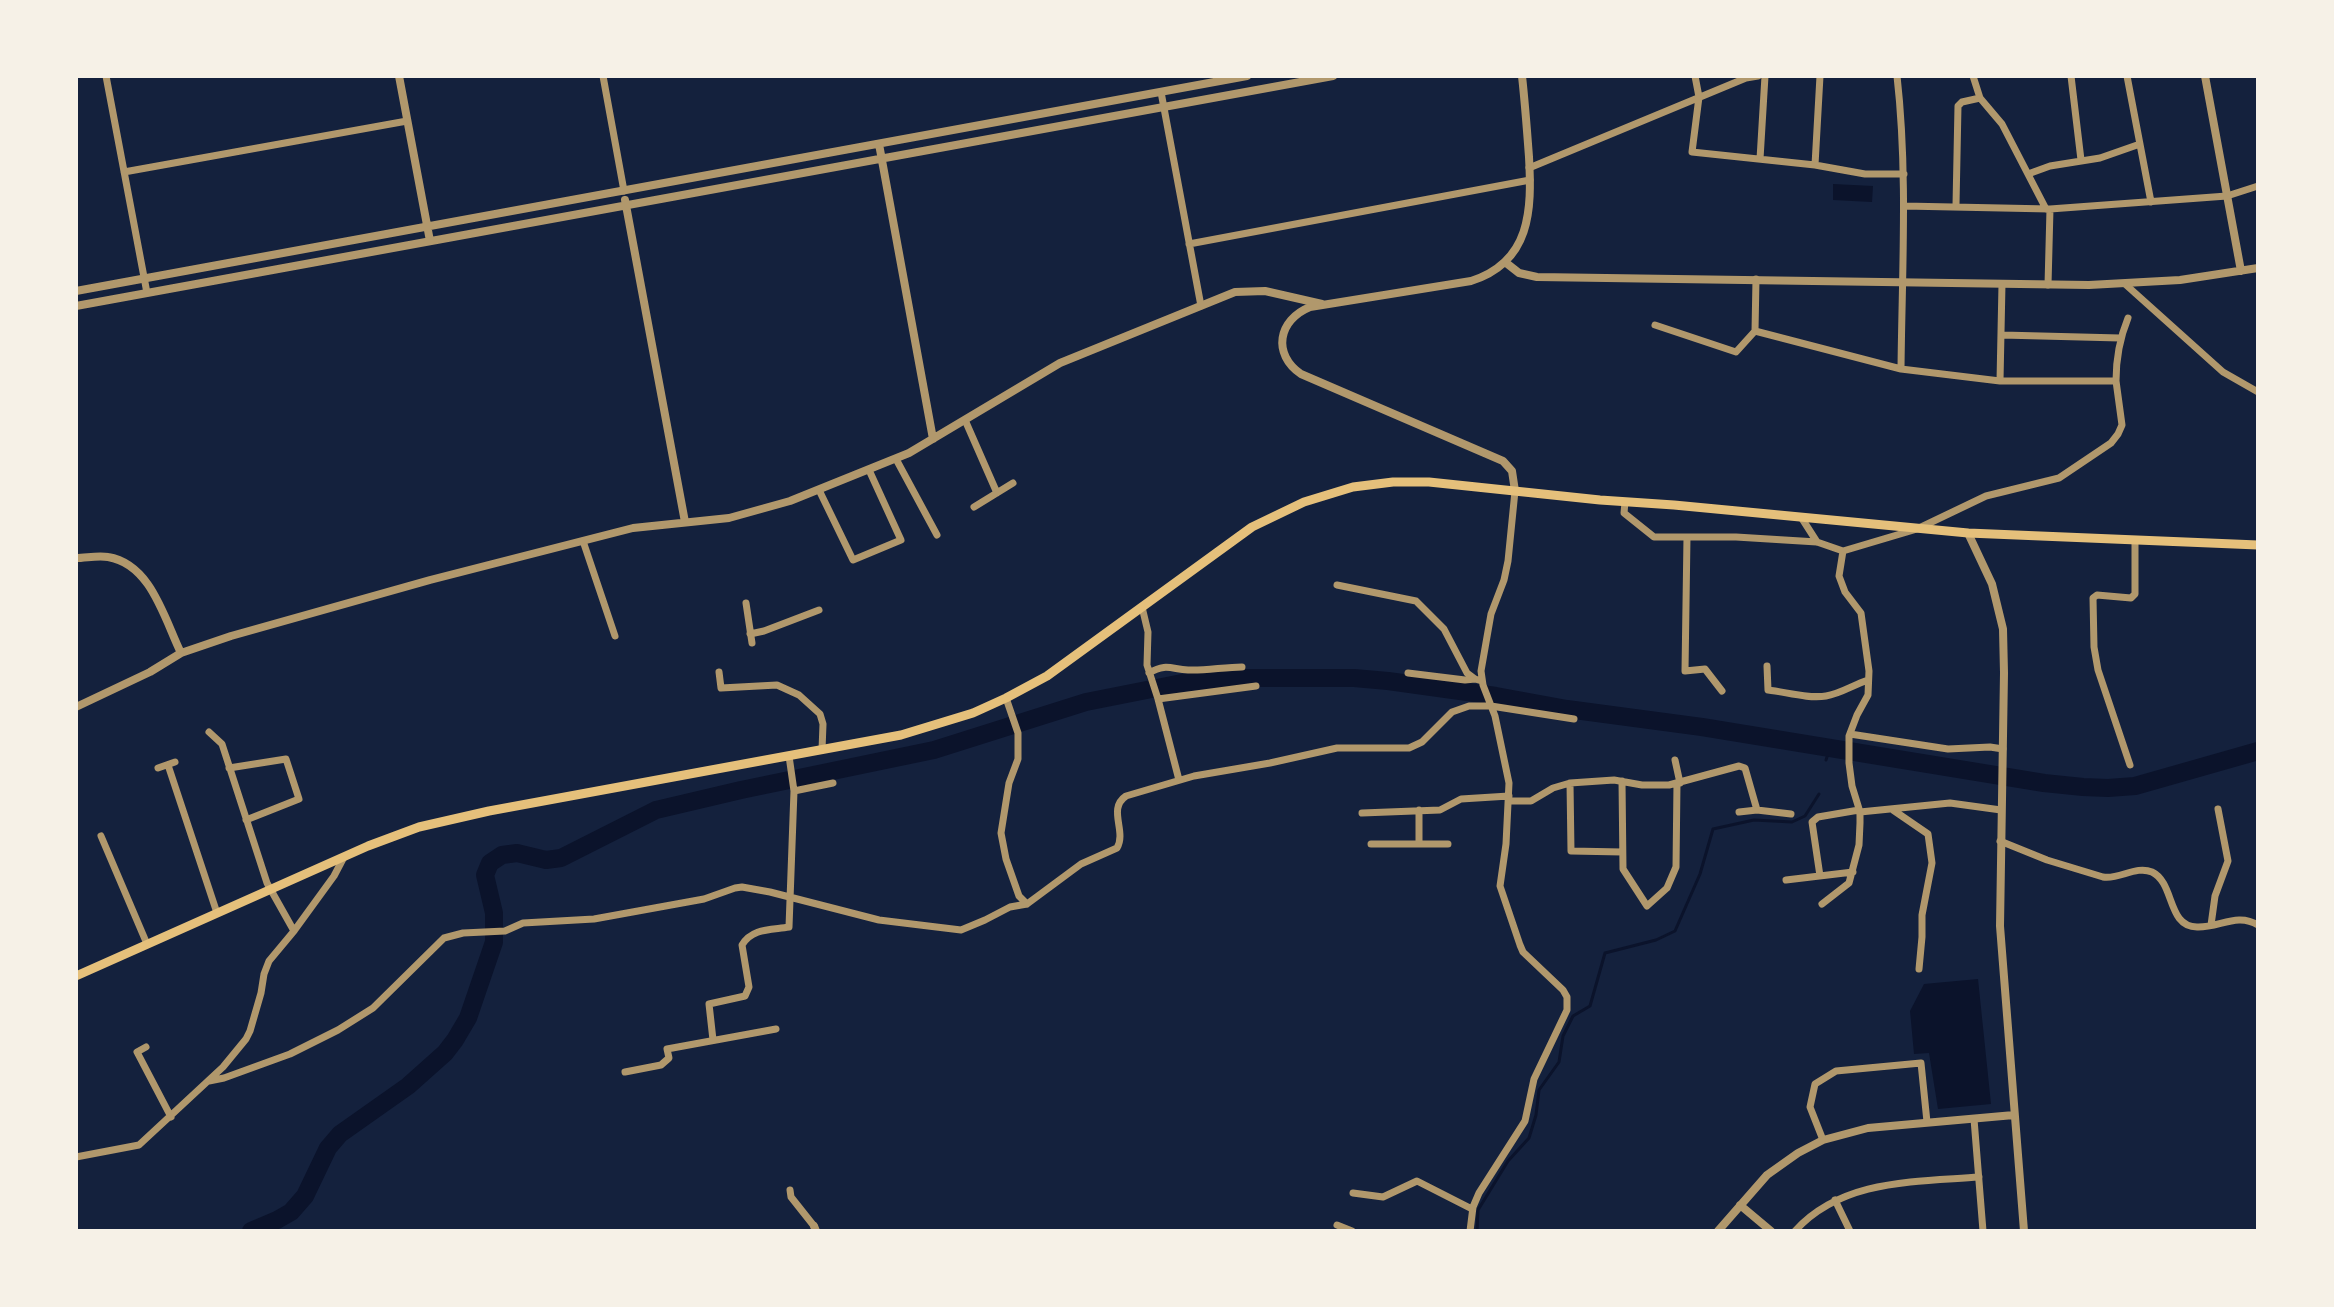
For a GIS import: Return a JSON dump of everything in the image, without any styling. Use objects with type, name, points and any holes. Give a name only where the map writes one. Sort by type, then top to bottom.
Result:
[{"type":"main road","points":[[76,976],[344,857],[440,821],[901,735],[943,724],[1006,698],[1056,669],[1252,527],[1320,496],[1369,484],[1415,481],[1968,533],[2258,545]]},
{"type":"street","points":[[106,76],[147,293]]},
{"type":"street","points":[[399,76],[430,241]]},
{"type":"street","points":[[603,76],[685,522]]},
{"type":"street","points":[[76,291],[1247,76]]},
{"type":"street","points":[[76,306],[1333,76]]},
{"type":"street","points":[[1470,1231],[1472,1209],[1525,1121],[1534,1079],[1568,1006],[1563,990],[1523,952],[1502,892],[1500,875],[1506,844],[1508,774],[1490,705],[1480,682],[1491,614],[1508,561],[1515,491],[1512,471],[1503,461],[1296,371],[1283,349],[1282,339],[1285,327],[1300,311],[1322,304],[1471,281],[1489,274],[1505,262],[1519,242],[1528,220],[1530,180],[1522,76]]},
{"type":"street","points":[[1695,76],[1699,97],[1692,152],[1815,165],[1865,174],[1904,174]]},
{"type":"street","points":[[1529,168],[1746,78],[1758,76]]},
{"type":"street","points":[[1760,159],[1765,76]]},
{"type":"street","points":[[1815,165],[1820,76]]},
{"type":"street","points":[[1897,76],[1904,174],[1901,369]]},
{"type":"street","points":[[1973,76],[1980,98],[2002,124],[2048,209],[2048,285]]},
{"type":"street","points":[[2071,76],[2081,160]]},
{"type":"street","points":[[2127,76],[2151,202]]},
{"type":"street","points":[[2205,76],[2241,271]]},
{"type":"street","points":[[1161,92],[1201,306]]},
{"type":"street","points":[[1956,205],[1958,106],[1980,98]]},
{"type":"street","points":[[124,172],[407,121]]},
{"type":"street","points":[[879,144],[933,439]]},
{"type":"street","points":[[2028,174],[2050,166],[2100,158],[2140,144]]},
{"type":"street","points":[[1189,244],[1530,180]]},
{"type":"street","points":[[1904,206],[2048,209],[2227,196],[2258,186]]},
{"type":"street","points":[[1505,262],[1519,273],[1537,277],[2048,285],[2180,280],[2258,268]]},
{"type":"street","points":[[1655,325],[1736,352],[1755,331],[1756,279]]},
{"type":"street","points":[[2000,381],[2002,284]]},
{"type":"street","points":[[2125,284],[2223,372],[2258,392]]},
{"type":"street","points":[[76,707],[150,672],[181,653],[231,636],[367,597],[638,527],[729,518],[790,501],[896,459],[1060,363],[1235,292],[1274,292],[1322,304]]},
{"type":"street","points":[[1625,502],[1624,513],[1654,537],[1736,537],[1817,542],[1843,551],[1917,529],[1986,496],[2059,478],[2111,443],[2122,425],[2116,356],[2128,318]]},
{"type":"street","points":[[1755,331],[1901,369],[2000,381],[2116,381]]},
{"type":"street","points":[[2002,335],[2120,338]]},
{"type":"street","points":[[965,420],[997,493]]},
{"type":"street","points":[[896,459],[937,535]]},
{"type":"street","points":[[819,490],[853,560],[901,540],[869,470]]},
{"type":"street","points":[[974,507],[1013,483]]},
{"type":"street","points":[[1801,517],[1817,542]]},
{"type":"street","points":[[1968,533],[1992,584],[2002,619],[2001,947],[2024,1231]]},
{"type":"street","points":[[1687,537],[1685,671],[1705,669],[1722,691]]},
{"type":"street","points":[[2130,765],[2098,670],[2093,598],[2097,595],[2131,598],[2135,594],[2135,540]]},
{"type":"street","points":[[583,541],[615,636]]},
{"type":"street","points":[[1822,904],[1849,883],[1859,845],[1860,811],[1849,760],[1850,735],[1868,695],[1869,671],[1863,619],[1845,592],[1839,576],[1843,551]]},
{"type":"street","points":[[76,558],[107,557],[129,564],[150,587],[181,653]]},
{"type":"street","points":[[1337,585],[1416,601],[1444,629],[1467,673],[1480,682]]},
{"type":"street","points":[[746,603],[752,643]]},
{"type":"street","points":[[1142,607],[1148,632],[1147,665],[1179,780]]},
{"type":"street","points":[[750,634],[819,610]]},
{"type":"street","points":[[1150,675],[1157,668],[1174,666],[1186,670],[1242,667]]},
{"type":"street","points":[[1767,666],[1768,690],[1781,692],[1822,697],[1868,680]]},
{"type":"street","points":[[719,672],[721,688],[777,685],[799,695],[820,714],[823,724],[822,750]]},
{"type":"street","points":[[1408,673],[1480,682]]},
{"type":"street","points":[[1158,697],[1256,686]]},
{"type":"street","points":[[1006,698],[1018,733],[1018,759],[1009,783],[1001,833],[1019,896],[1027,904]]},
{"type":"street","points":[[209,1081],[290,1054],[338,1030],[373,1008],[444,938],[463,933],[505,931],[523,923],[594,919],[638,912],[704,899],[735,888],[791,897],[879,920],[956,930],[1010,907],[1027,904],[1081,864],[1117,848],[1121,841],[1117,807],[1121,799],[1179,780],[1337,748],[1409,748],[1422,742],[1452,712],[1469,706],[1490,705],[1574,719]]},
{"type":"street","points":[[209,732],[222,744],[270,890],[294,931]]},
{"type":"street","points":[[1850,735],[1948,749],[2003,749]]},
{"type":"street","points":[[713,1040],[709,1004],[745,996],[748,992],[742,945],[752,932],[789,927],[794,790],[789,756]]},
{"type":"street","points":[[229,768],[286,759],[299,799],[246,820]]},
{"type":"street","points":[[1622,781],[1623,869],[1647,906],[1667,888],[1676,867],[1678,783],[1675,760]]},
{"type":"street","points":[[158,768],[172,764],[217,913]]},
{"type":"street","points":[[1362,813],[1440,810],[1461,799],[1531,801],[1553,788],[1570,783],[1622,781],[1657,786],[1743,766],[1757,810]]},
{"type":"street","points":[[794,790],[833,783]]},
{"type":"street","points":[[1570,783],[1571,851],[1622,852]]},
{"type":"street","points":[[1820,876],[1812,822],[1818,817],[1950,803],[2001,810]]},
{"type":"street","points":[[2211,925],[2215,896],[2228,861],[2218,809]]},
{"type":"street","points":[[1419,810],[1419,843]]},
{"type":"street","points":[[1739,812],[1757,810],[1791,814]]},
{"type":"street","points":[[1893,810],[1928,834],[1932,863],[1922,915],[1919,969]]},
{"type":"street","points":[[101,836],[147,944]]},
{"type":"street","points":[[2000,841],[2047,860],[2103,877],[2111,878],[2141,869],[2152,872],[2164,881],[2180,919],[2196,928],[2237,919],[2250,920],[2258,925]]},
{"type":"street","points":[[1371,844],[1448,844]]},
{"type":"street","points":[[76,1157],[139,1145],[209,1081],[246,1039],[266,968],[334,876],[344,857]]},
{"type":"street","points":[[1786,880],[1853,872]]},
{"type":"street","points":[[625,1072],[661,1065],[669,1058],[667,1049],[776,1029]]},
{"type":"street","points":[[146,1047],[137,1052],[171,1117]]},
{"type":"street","points":[[1823,1140],[1810,1107],[1815,1084],[1836,1071],[1921,1063],[1927,1122]]},
{"type":"street","points":[[1718,1231],[1777,1167],[1823,1140],[1868,1128],[2014,1115]]},
{"type":"street","points":[[1974,1119],[1983,1231]]},
{"type":"street","points":[[1795,1231],[1815,1212],[1853,1193],[1881,1186],[1979,1177]]},
{"type":"street","points":[[1353,1193],[1383,1197],[1417,1181],[1472,1209]]},
{"type":"street","points":[[790,1190],[791,1197],[815,1229]]},
{"type":"street","points":[[1835,1200],[1850,1231]]},
{"type":"street","points":[[1740,1205],[1771,1231]]},
{"type":"street","points":[[1337,1225],[1352,1231]]},
{"type":"water","points":[[1833,184],[1873,186],[1872,202],[1833,200]]},
{"type":"water","points":[[1978,979],[1991,1104],[1938,1109],[1929,1053],[1914,1054],[1910,1011],[1924,984]]},
{"type":"waterway","points":[[251,1231],[291,1212],[305,1196],[328,1148],[340,1134],[408,1086],[455,1040],[468,1018],[494,942],[494,913],[485,875],[490,863],[502,855],[517,853],[546,860],[561,858],[656,810],[934,750],[1086,702],[1182,683],[1230,678],[1354,678],[1496,696],[2083,787],[2135,786],[2258,751]]},
{"type":"waterway","points":[[1826,760],[1830,748]]},
{"type":"waterway","points":[[1477,1231],[1478,1210],[1508,1161],[1529,1138],[1539,1090],[1559,1062],[1563,1036],[1573,1016],[1590,1006],[1605,953],[1656,940],[1675,931],[1700,874],[1713,829],[1754,820],[1792,822],[1805,816],[1819,794]]}]
